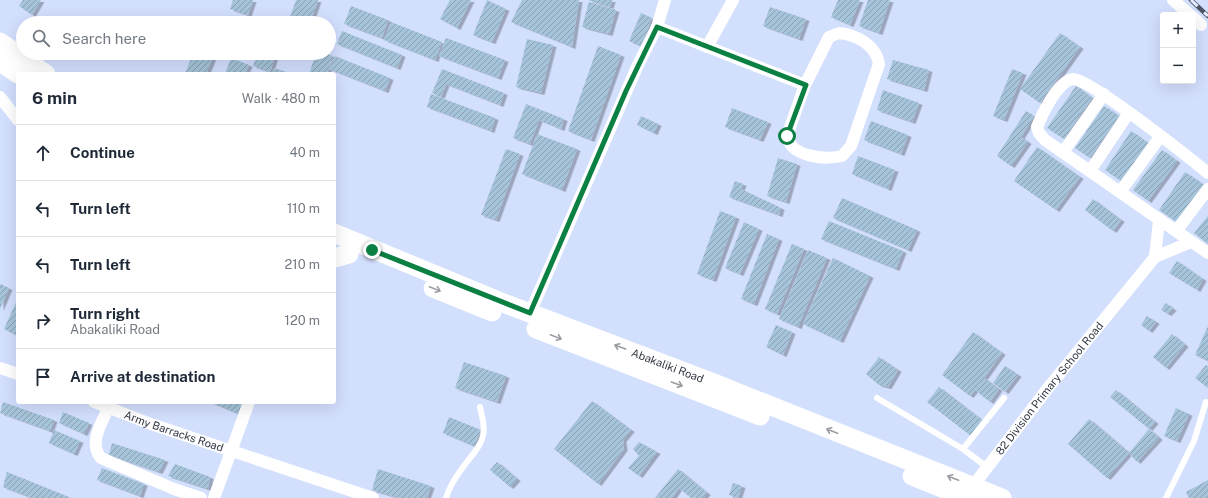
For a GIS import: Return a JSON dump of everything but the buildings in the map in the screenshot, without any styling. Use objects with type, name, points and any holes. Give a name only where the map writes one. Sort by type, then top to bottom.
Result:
[{"type":"main road","points":[[0,42],[16,53]]},
{"type":"main road","points":[[26,60],[43,72]]},
{"type":"main road","points":[[0,62],[16,73]]},
{"type":"main road","name":"Abakaliki Road","points":[[336,234],[530,313],[716,384],[970,492]]},
{"type":"main road","name":"Abakaliki Road","points":[[339,253],[639,371],[970,492],[1002,498]]},
{"type":"street","points":[[530,313],[632,79],[657,27],[664,0]]},
{"type":"street","points":[[707,47],[733,0]]},
{"type":"street","points":[[1174,0],[1187,12]]},
{"type":"street","points":[[657,27],[806,85]]},
{"type":"street","points":[[846,34],[866,42],[875,51],[879,64],[851,146],[842,156],[828,158],[803,153],[793,149],[789,145],[787,131],[806,85],[829,37],[833,35],[846,34]]},
{"type":"street","points":[[1208,173],[1128,114],[1104,94],[1075,78],[1070,80],[1055,94],[1044,110],[1037,127],[1039,133],[1045,140],[1159,221],[1208,253]]},
{"type":"street","points":[[1063,152],[1104,94]]},
{"type":"street","points":[[0,97],[16,117]]},
{"type":"street","points":[[1090,171],[1128,114]]},
{"type":"street","points":[[1120,192],[1160,137]]},
{"type":"street","points":[[1176,231],[1208,189]]},
{"type":"street","points":[[1159,221],[1156,257],[1191,242]]},
{"type":"street","name":"82 Division Primary School Road","points":[[970,492],[987,467],[1062,371],[1114,306],[1128,292],[1156,257]]},
{"type":"street","points":[[0,368],[16,373]]},
{"type":"street","name":"Army Barracks Road","points":[[99,404],[148,423],[373,498]]},
{"type":"street","name":"Army Barracks Road","points":[[214,498],[248,404]]},
{"type":"street","points":[[108,408],[94,442],[96,452],[101,458],[168,487],[201,498]]},
{"type":"lane","points":[[877,398],[963,449],[987,467]]},
{"type":"lane","points":[[963,449],[1004,398]]},
{"type":"lane","points":[[1166,498],[1194,441],[1206,402]]},
{"type":"lane","points":[[446,498],[461,469],[475,453],[483,438],[483,422],[480,407]]},
{"type":"railway","points":[[1191,0],[1208,16]]},
{"type":"route","points":[[372,250],[530,313],[626,91],[657,27],[806,85],[787,131],[787,136]]}]
